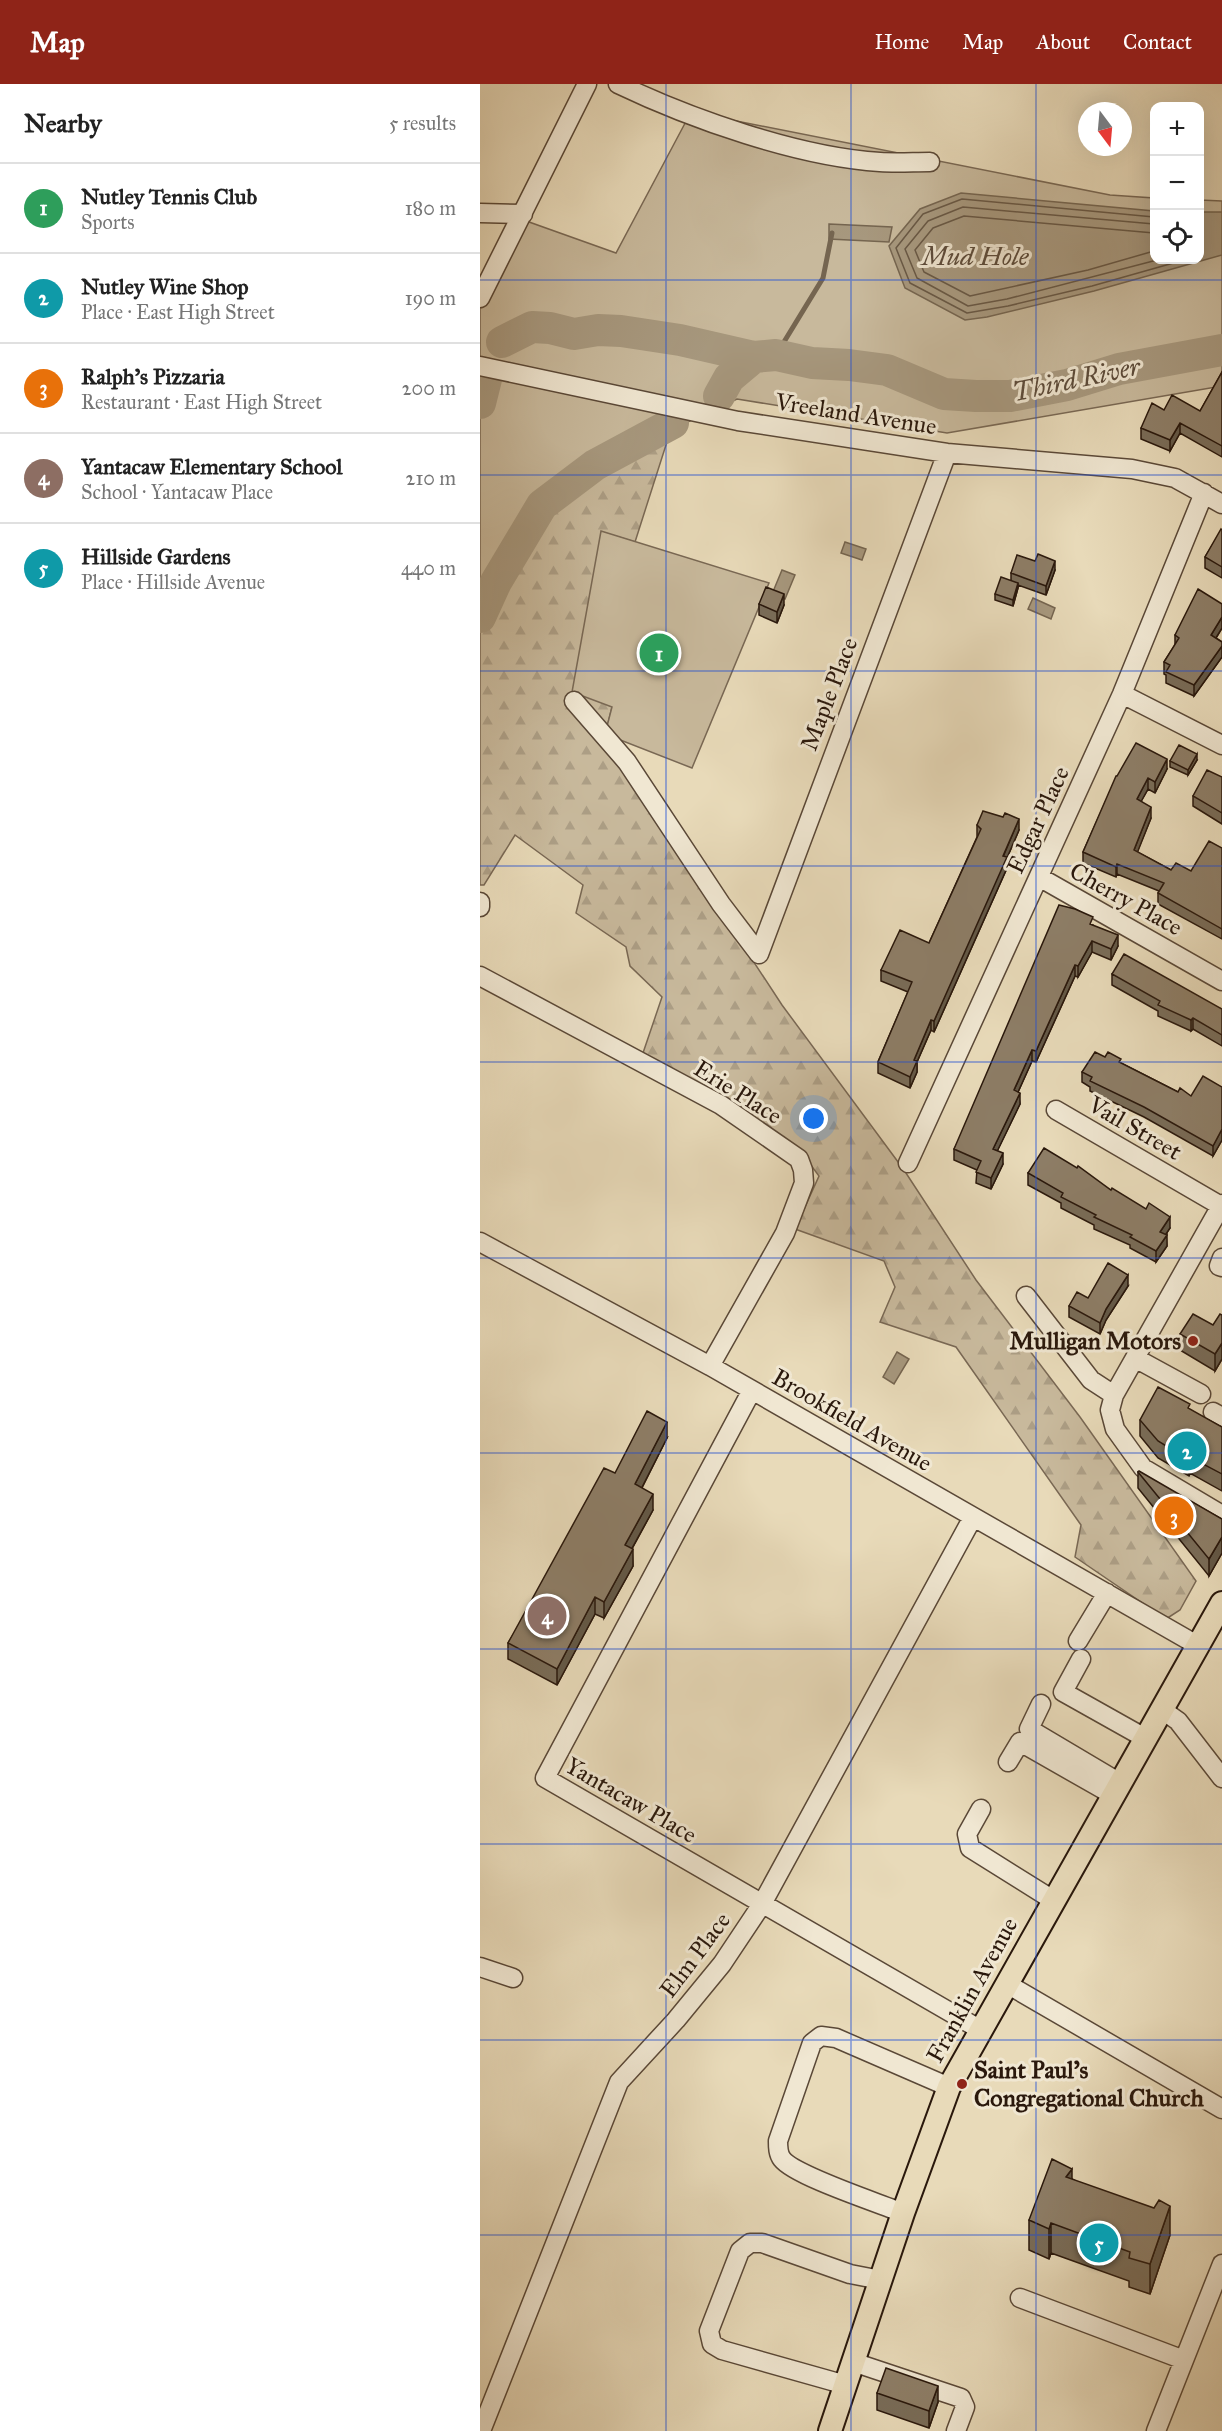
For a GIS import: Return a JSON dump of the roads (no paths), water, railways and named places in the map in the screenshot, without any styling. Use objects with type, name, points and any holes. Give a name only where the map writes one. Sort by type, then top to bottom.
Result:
[{"type":"main road","name":"Franklin Avenue","points":[[830,2431],[903,2213],[949,2087],[1222,1603]]},
{"type":"street","points":[[480,298],[586,84]]},
{"type":"street","points":[[618,84],[656,102],[737,130],[816,153],[879,162],[930,162]]},
{"type":"street","points":[[480,213],[523,214]]},
{"type":"street","name":"Vreeland Avenue","points":[[480,366],[738,421],[947,453],[1132,469],[1175,478],[1222,504]]},
{"type":"street","name":"Maple Place","points":[[574,701],[627,762],[721,904],[759,954],[947,453]]},
{"type":"street","name":"Edgar Place","points":[[908,1164],[1122,694],[1203,493]]},
{"type":"street","points":[[1122,694],[1222,745]]},
{"type":"street","name":"Cherry Place","points":[[1039,877],[1222,981]]},
{"type":"street","points":[[480,902],[480,907]]},
{"type":"street","name":"Erie Place","points":[[480,976],[721,1105],[799,1159],[804,1183],[784,1233],[710,1366]]},
{"type":"street","name":"Vail Street","points":[[1056,1110],[1221,1205]]},
{"type":"street","points":[[1221,1205],[1215,1233],[1135,1358],[1114,1395],[1110,1410],[1115,1429],[1143,1468],[1222,1515]]},
{"type":"street","name":"Brookfield Avenue","points":[[480,1242],[710,1366],[1197,1645]]},
{"type":"street","points":[[1222,1258],[1219,1266],[1222,1267]]},
{"type":"street","points":[[1026,1296],[1091,1380],[1114,1395]]},
{"type":"street","points":[[1135,1358],[1201,1394]]},
{"type":"street","name":"Yantacaw Place","points":[[752,1390],[545,1778],[981,2030]]},
{"type":"street","name":"Elm Place","points":[[481,2431],[483,2412],[618,2082],[676,2020],[722,1964],[762,1904],[973,1517]]},
{"type":"street","points":[[1107,1593],[1079,1650],[1063,1692],[1145,1738]]},
{"type":"street","points":[[1041,1704],[1029,1729],[1116,1789]]},
{"type":"street","points":[[1161,1708],[1178,1721],[1222,1778]]},
{"type":"street","points":[[1008,1762],[1020,1742],[1116,1789]]},
{"type":"street","points":[[981,1809],[967,1834],[970,1848],[1053,1899]]},
{"type":"street","points":[[480,1967],[513,1978]]},
{"type":"street","points":[[1007,1984],[1222,2109]]},
{"type":"street","points":[[903,2213],[808,2175],[788,2164],[780,2156],[778,2141],[812,2043],[820,2036],[836,2038],[949,2087]]},
{"type":"street","points":[[846,2385],[722,2350],[712,2344],[709,2331],[740,2251],[750,2243],[762,2242],[850,2274],[881,2280]]},
{"type":"street","points":[[1156,2431],[1222,2264]]},
{"type":"street","points":[[1020,2298],[1184,2360]]},
{"type":"street","points":[[853,2362],[961,2398],[965,2407],[956,2431]]},
{"type":"water","name":"Mud Hole","points":[[961,193],[1150,211],[1150,264],[1190,264],[1094,291],[987,317],[965,320],[905,288],[889,246],[920,209]]},
{"type":"water","name":"Mud Hole","points":[[1204,212],[1222,212],[1222,255],[1204,260]]},
{"type":"water","points":[[829,224],[892,227],[889,242],[829,239]]},
{"type":"water","points":[[845,542],[866,549],[862,560],[841,553]]},
{"type":"water","points":[[782,570],[795,575],[785,599],[772,594]]},
{"type":"water","points":[[1033,598],[1055,608],[1051,619],[1028,609]]},
{"type":"water","points":[[897,1352],[909,1359],[894,1384],[883,1377]]},
{"type":"waterway","points":[[776,355],[823,278],[832,233]]},
{"type":"waterway","name":"Third River","points":[[502,342],[532,327],[550,328],[574,334],[598,330],[621,331],[680,340],[754,357]]},
{"type":"waterway","name":"Third River","points":[[719,396],[729,378],[754,357],[776,355],[812,363],[887,370],[944,394],[1010,396],[1067,385],[1119,369],[1222,350]]},
{"type":"waterway","name":"Third River","points":[[480,403],[486,379]]},
{"type":"waterway","name":"Third River","points":[[480,617],[496,582],[542,505],[595,465],[673,423]]},
{"type":"place","name":"Nutley Tennis Club","points":[[659,653]]},
{"type":"place","name":"Mulligan Motors","points":[[1193,1341]]},
{"type":"place","name":"Nutley Wine Shop","points":[[1187,1451]]},
{"type":"place","name":"Ralph's Pizzaria","points":[[1174,1516]]},
{"type":"place","name":"Yantacaw Elementary School","points":[[547,1616]]},
{"type":"place","name":"Saint Paul's Congregational Church","points":[[962,2084]]},
{"type":"place","name":"Hillside Gardens","points":[[1099,2243]]}]
